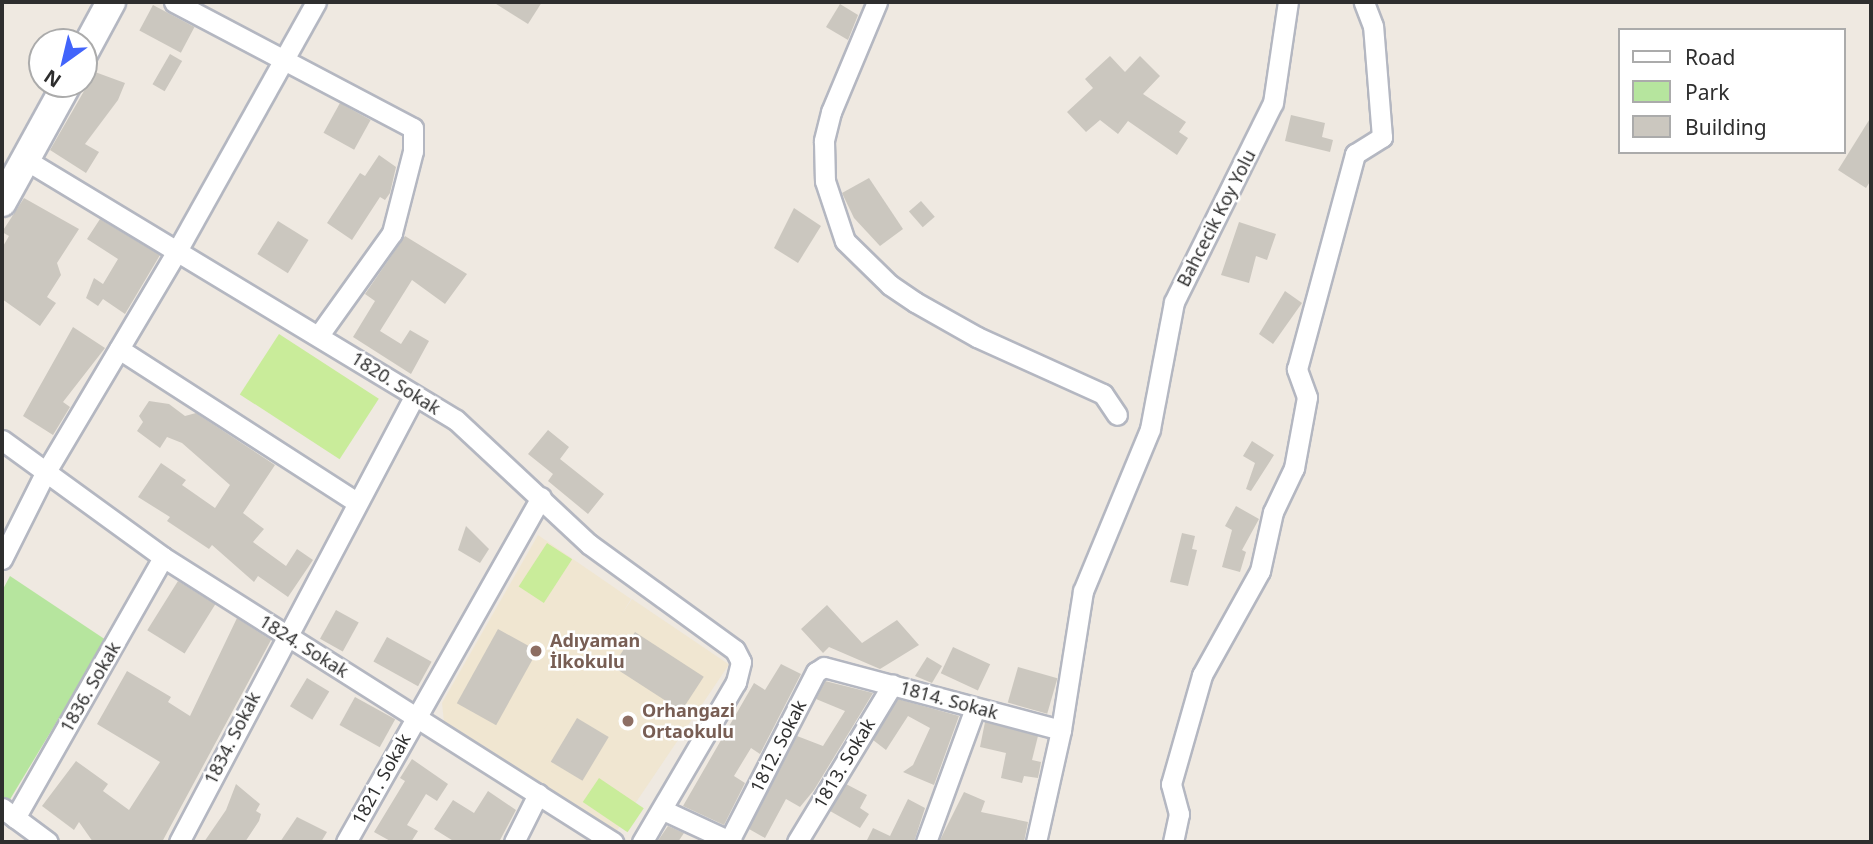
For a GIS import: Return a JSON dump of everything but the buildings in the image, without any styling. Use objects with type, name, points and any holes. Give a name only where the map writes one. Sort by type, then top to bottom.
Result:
[{"type":"street","points":[[78,28],[92,2]]},
{"type":"street","points":[[97,28],[111,2]]},
{"type":"street","points":[[174,2],[283,61],[388,111],[413,128],[415,138],[392,233],[319,335]]},
{"type":"street","points":[[2,559],[44,475],[178,249],[316,2]]},
{"type":"street","points":[[877,2],[831,112],[824,141],[825,181],[845,241],[890,285],[915,302],[977,337],[1103,394],[1117,415]]},
{"type":"street","name":"Bahcecik Koy Yolu","points":[[1036,842],[1061,730],[1083,591],[1150,429],[1174,302],[1273,103],[1288,2]]},
{"type":"street","points":[[1173,842],[1179,814],[1171,784],[1202,675],[1260,571],[1273,512],[1294,468],[1307,397],[1297,369],[1355,154],[1382,137],[1373,26],[1364,2]]},
{"type":"street","points":[[2,202],[14,165],[43,98]]},
{"type":"street","points":[[14,165],[58,98]]},
{"type":"street","name":"1820. Sokak","points":[[14,165],[178,249],[456,420],[638,583],[734,650],[741,662],[736,682],[663,810]]},
{"type":"street","points":[[119,349],[356,502]]},
{"type":"street","name":"1834. Sokak","points":[[178,842],[415,395]]},
{"type":"street","name":"1824. Sokak","points":[[2,440],[44,475],[163,557],[613,842]]},
{"type":"street","name":"1821. Sokak","points":[[346,842],[541,497]]},
{"type":"street","name":"1836. Sokak","points":[[8,813],[163,557]]},
{"type":"street","name":"1812. Sokak","points":[[730,842],[816,672],[824,667],[838,667]]},
{"type":"street","name":"1814. Sokak","points":[[838,667],[892,685],[1061,730]]},
{"type":"street","name":"1813. Sokak","points":[[797,842],[892,685]]},
{"type":"street","points":[[926,842],[975,708]]},
{"type":"street","points":[[514,842],[538,794]]},
{"type":"street","points":[[642,842],[663,810],[730,842]]},
{"type":"street","points":[[8,813],[48,842]]},
{"type":"shaded area","name":"Adıyaman İlkokulu","points":[[538,535],[631,599],[525,777],[444,722],[442,703]]},
{"type":"shaded area","name":"Orhangazi Ortaokulu","points":[[632,599],[729,664],[613,836],[516,771]]},
{"type":"green space","points":[[279,334],[379,399],[340,459],[240,394]]},
{"type":"green space","points":[[547,543],[572,559],[544,603],[519,587]]},
{"type":"green space","points":[[10,576],[106,640],[9,801],[2,796],[2,591]]},
{"type":"green space","points":[[599,778],[644,808],[628,832],[583,802]]},
{"type":"place","name":"Adıyaman İlkokulu","points":[[536,651]]},
{"type":"place","name":"Orhangazi Ortaokulu","points":[[628,721]]}]
